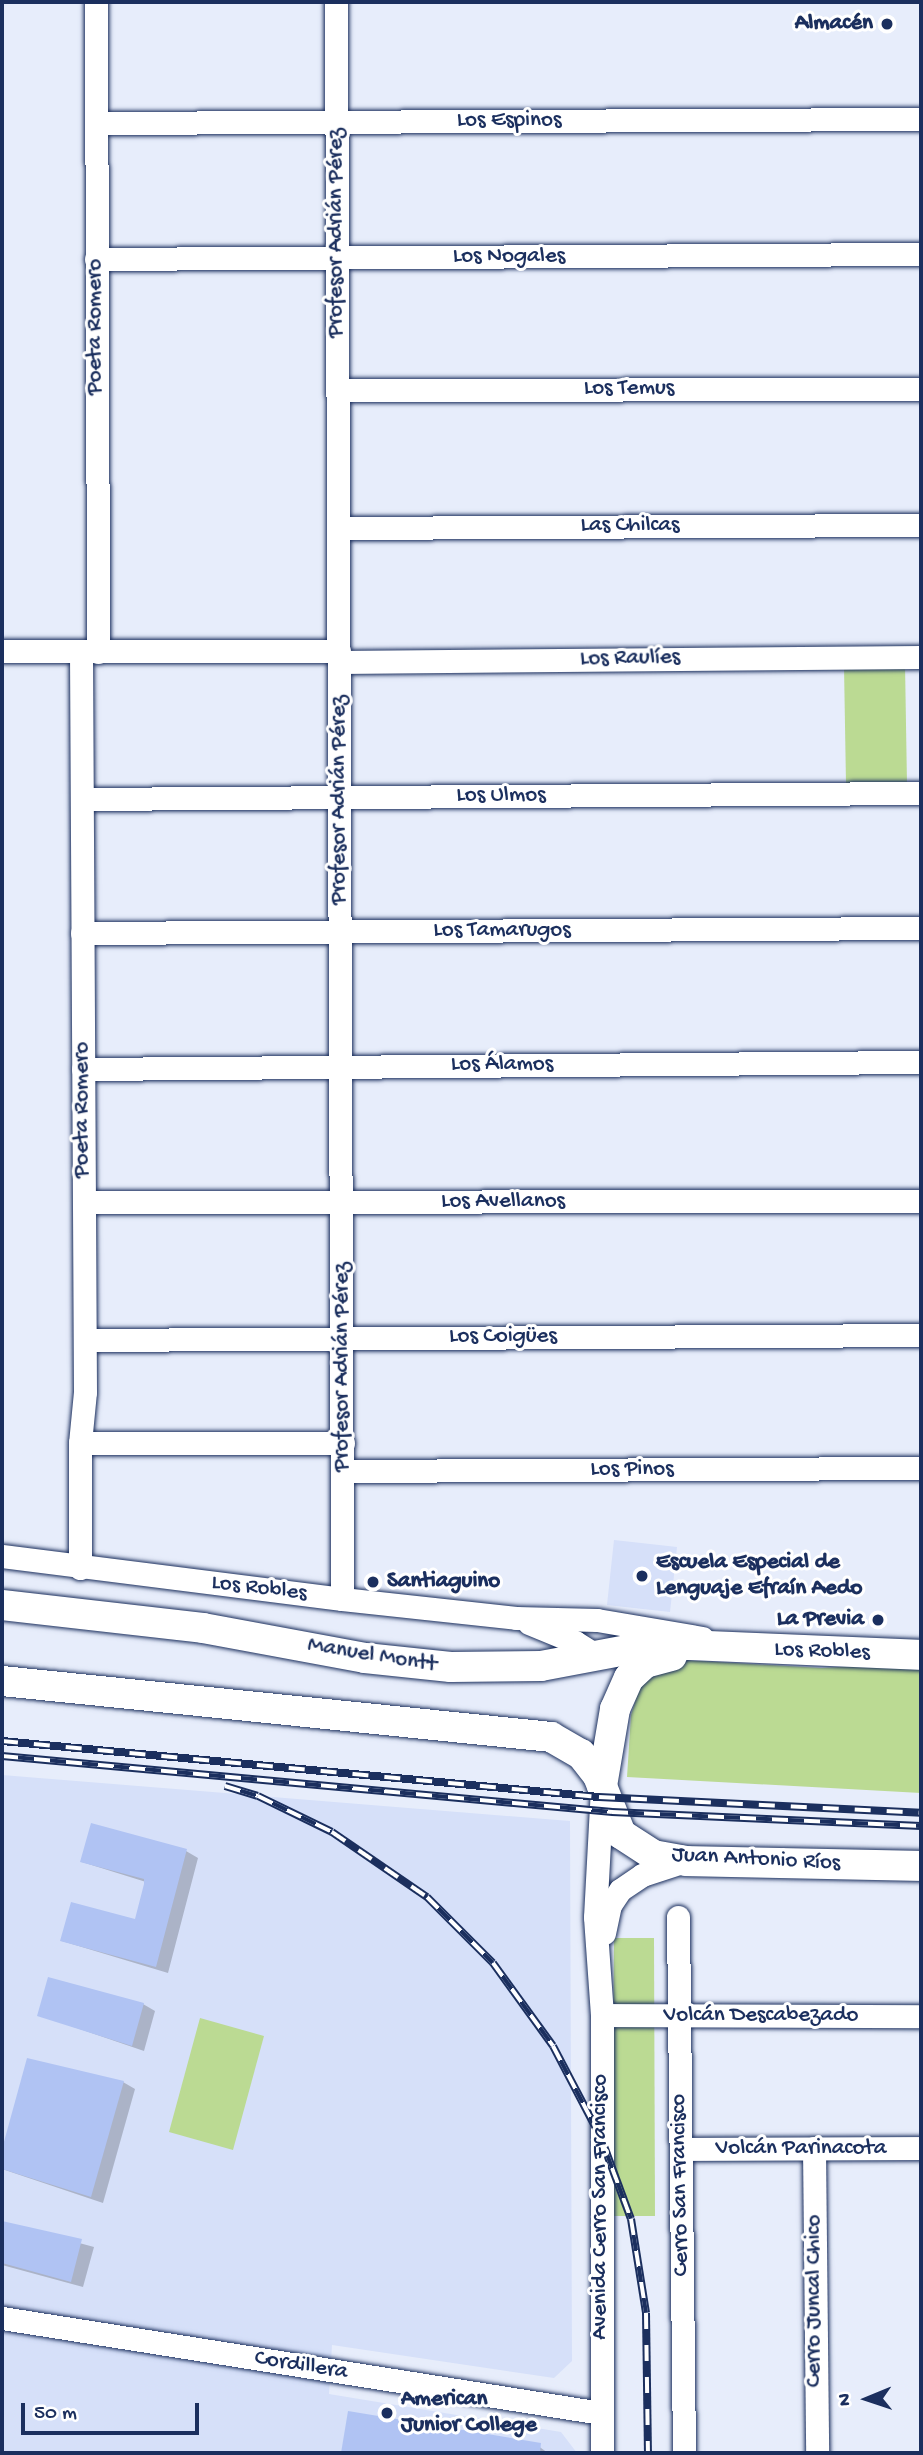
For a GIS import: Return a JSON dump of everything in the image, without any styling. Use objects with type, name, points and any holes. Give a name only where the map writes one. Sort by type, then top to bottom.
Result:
[{"type":"main road","name":"Manuel Montt","points":[[2,1605],[203,1628],[407,1664],[514,1669],[642,1647],[742,1648]]},
{"type":"main road","points":[[615,1709],[629,1678],[645,1664],[742,1648]]},
{"type":"main road","name":"Los Robles","points":[[742,1648],[921,1655]]},
{"type":"main road","points":[[597,1656],[612,1679],[615,1709],[607,1799]]},
{"type":"main road","points":[[2,1681],[551,1737],[582,1754],[607,1799]]},
{"type":"main road","name":"Juan Antonio Ríos","points":[[607,1799],[621,1834],[636,1847],[685,1861],[921,1866]]},
{"type":"street","name":"Poeta Romero","points":[[80,1568],[80,1443],[85,1340],[82,799],[89,652],[96,259],[96,2]]},
{"type":"street","name":"Profesor Adrián Pérez","points":[[336,2],[342,1599]]},
{"type":"street","name":"Los Espinos","points":[[96,123],[921,119]]},
{"type":"street","name":"Los Nogales","points":[[96,259],[921,254]]},
{"type":"street","name":"Los Temus","points":[[338,390],[921,388]]},
{"type":"street","name":"Las Chilcas","points":[[338,528],[921,525]]},
{"type":"street","name":"Los Raulíes","points":[[2,651],[339,657],[921,656]]},
{"type":"street","name":"Los Ulmos","points":[[82,799],[921,793]]},
{"type":"street","name":"Los Tamarugos","points":[[82,933],[921,928]]},
{"type":"street","name":"Los Álamos","points":[[83,1069],[921,1062]]},
{"type":"street","name":"Los Avellanos","points":[[84,1202],[921,1201]]},
{"type":"street","name":"Los Coigües","points":[[85,1340],[921,1335]]},
{"type":"street","points":[[80,1443],[343,1443]]},
{"type":"street","name":"Los Pinos","points":[[343,1471],[921,1468]]},
{"type":"street","name":"Los Robles","points":[[2,1556],[80,1568],[342,1599],[516,1618],[657,1628],[742,1648]]},
{"type":"street","name":"Los Robles","points":[[516,1618],[575,1642],[597,1656]]},
{"type":"street","points":[[600,1961],[595,1917],[607,1799]]},
{"type":"street","points":[[600,1961],[610,1905],[620,1890],[642,1875],[685,1861]]},
{"type":"street","name":"Cerro San Francisco","points":[[678,1917],[684,2453]]},
{"type":"street","name":"Avenida Cerro San Francisco","points":[[600,1961],[601,2453]]},
{"type":"street","name":"Volcán Descabezado","points":[[602,2015],[921,2016]]},
{"type":"street","name":"Cerro Juncal Chico","points":[[814,2148],[817,2453]]},
{"type":"street","name":"Volcán Parinacota","points":[[681,2149],[921,2148]]},
{"type":"street","name":"Cordillera","points":[[2,2318],[601,2413]]},
{"type":"shaded area","name":"Escuela Especial de Lenguaje Efraín Aedo","points":[[614,1540],[677,1547],[670,1612],[607,1605]]},
{"type":"shaded area","points":[[2,1775],[570,1821],[572,2361],[554,2378],[332,2345],[329,2394],[561,2432],[577,2453],[2,2453]]},
{"type":"green space","points":[[905,664],[907,784],[846,784],[844,666]]},
{"type":"green space","points":[[667,1659],[822,1668],[921,1662],[921,1793],[627,1777],[631,1715],[645,1670]]},
{"type":"green space","points":[[614,1938],[654,1938],[655,2216],[612,2216]]},
{"type":"green space","points":[[200,2018],[264,2036],[233,2150],[169,2132]]},
{"type":"building","points":[[91,1823],[187,1849],[156,1967],[60,1941],[71,1902],[135,1919],[144,1879],[80,1862]]},
{"type":"building","points":[[48,1977],[144,2003],[132,2046],[37,2016]]},
{"type":"building","points":[[27,2058],[124,2081],[91,2197],[2,2169],[2,2149]]},
{"type":"building","points":[[2,2221],[82,2239],[71,2282],[2,2263]]},
{"type":"building","points":[[348,2411],[541,2443],[540,2453],[341,2453]]},
{"type":"railway","points":[[2,1741],[599,1797],[921,1813]]},
{"type":"railway","points":[[2,1756],[612,1812],[921,1826]]},
{"type":"railway","points":[[225,1786],[258,1796],[332,1832],[427,1897],[493,1963],[553,2046],[601,2138],[631,2219],[646,2313],[648,2453]]},
{"type":"place","name":"Almacén","points":[[887,24]]},
{"type":"place","name":"Escuela Especial de Lenguaje Efraín Aedo","points":[[642,1576]]},
{"type":"place","name":"Santiaguino","points":[[373,1582]]},
{"type":"place","name":"La Previa","points":[[878,1620]]},
{"type":"place","name":"American Junior College","points":[[387,2413]]}]
